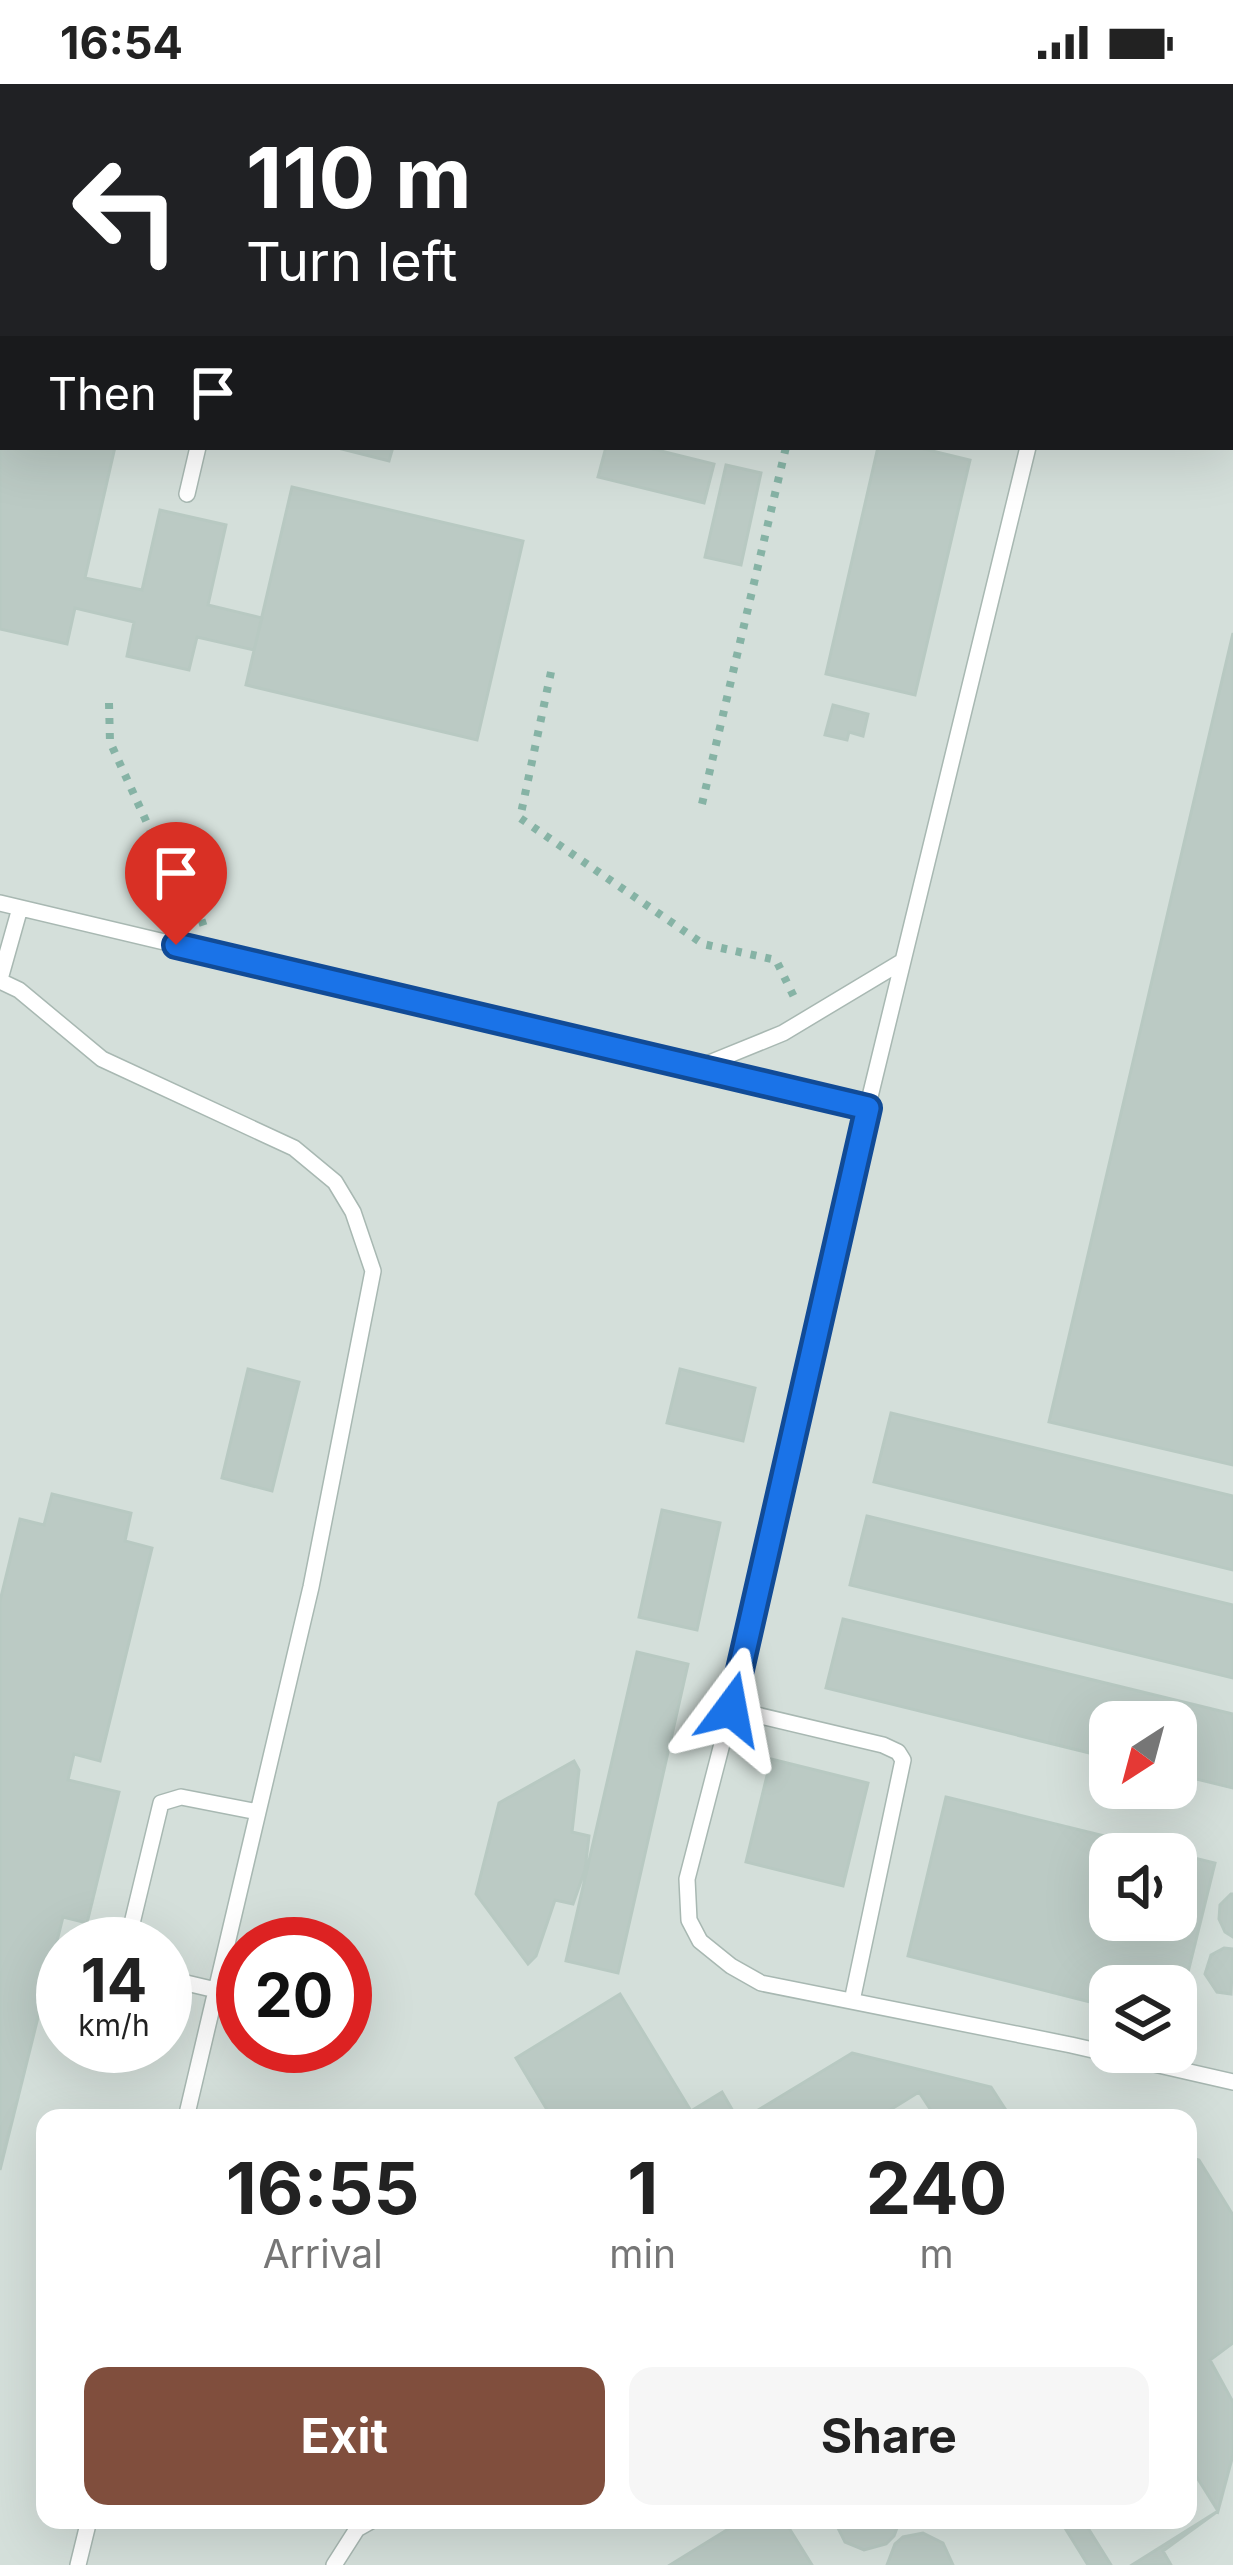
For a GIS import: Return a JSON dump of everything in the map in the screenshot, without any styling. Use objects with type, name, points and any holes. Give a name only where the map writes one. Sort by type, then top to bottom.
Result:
[{"type":"lane","points":[[187,494],[197,450]]},
{"type":"lane","points":[[1027,450],[868,1108],[731,1709],[686,1879],[688,1920],[700,1941],[761,1983],[1071,2044],[1233,2082]]},
{"type":"lane","points":[[0,903],[868,1108]]},
{"type":"lane","points":[[20,908],[0,980],[19,990],[102,1059],[294,1148],[335,1183],[367,1246],[373,1271],[311,1587],[233,1917]]},
{"type":"lane","points":[[694,1069],[783,1033],[903,961]]},
{"type":"lane","points":[[731,1709],[884,1745],[903,1760],[852,2001]]},
{"type":"lane","points":[[134,1917],[161,1803],[181,1797],[258,1812]]},
{"type":"lane","points":[[187,2109],[216,1990],[192,1984]]},
{"type":"lane","points":[[78,2565],[87,2529]]},
{"type":"lane","points":[[334,2565],[357,2529]]},
{"type":"path","points":[[702,804],[785,450]]},
{"type":"path","points":[[551,672],[520,818],[703,944],[776,960],[806,1019]]},
{"type":"path","points":[[109,703],[110,742],[163,858],[195,901]]},
{"type":"shaded area","points":[[0,450],[1233,450],[1233,2565],[0,2565]]},
{"type":"building","points":[[0,450],[114,450],[85,578],[142,590],[160,510],[226,525],[208,605],[262,618],[254,650],[197,637],[189,670],[127,656],[134,622],[75,608],[67,644],[0,629]]},
{"type":"building","points":[[346,450],[392,450],[389,461]]},
{"type":"building","points":[[605,450],[657,450],[714,464],[704,503],[598,477]]},
{"type":"building","points":[[877,450],[928,450],[970,460],[915,695],[826,674]]},
{"type":"building","points":[[726,465],[761,473],[741,565],[705,557]]},
{"type":"building","points":[[292,487],[523,541],[477,740],[246,685]]},
{"type":"building","points":[[1233,633],[1233,1465],[1049,1422]]},
{"type":"building","points":[[833,705],[868,714],[863,736],[849,732],[847,740],[825,735]]},
{"type":"building","points":[[248,1369],[299,1382],[272,1491],[222,1478]]},
{"type":"building","points":[[680,1369],[755,1388],[743,1441],[667,1423]]},
{"type":"building","points":[[891,1413],[1233,1496],[1233,1570],[874,1482]]},
{"type":"building","points":[[52,1494],[131,1513],[125,1541],[152,1548],[100,1761],[74,1754],[68,1780],[119,1792],[88,1917],[36,1917],[36,2025],[0,2170],[0,1601],[20,1519],[44,1525]]},
{"type":"building","points":[[662,1510],[720,1523],[697,1630],[639,1617]]},
{"type":"building","points":[[867,1516],[1233,1605],[1233,1678],[850,1585]]},
{"type":"building","points":[[843,1619],[1180,1701],[1089,1701],[1089,1753],[826,1688]]},
{"type":"building","points":[[637,1652],[688,1664],[618,1973],[566,1961]]},
{"type":"building","points":[[1197,1705],[1233,1714],[1233,1788],[1197,1779]]},
{"type":"building","points":[[771,1759],[868,1783],[843,1886],[746,1862]]},
{"type":"building","points":[[574,1761],[579,1770],[572,1832],[589,1836],[585,1870],[573,1904],[555,1900],[536,1956],[528,1964],[476,1894],[499,1803]]},
{"type":"building","points":[[946,1797],[1093,1833],[1089,1833],[1089,1941],[1196,1941],[1190,1965],[1089,1965],[1089,2002],[908,1956]]},
{"type":"building","points":[[1197,1859],[1215,1863],[1197,1936]]},
{"type":"building","points":[[1231,1894],[1233,1937],[1219,1919],[1220,1905]]},
{"type":"building","points":[[1233,1949],[1231,1994],[1217,1992],[1205,1974],[1211,1955]]},
{"type":"building","points":[[620,1994],[690,2109],[547,2109],[516,2058]]},
{"type":"building","points":[[852,2053],[991,2087],[1005,2109],[930,2109],[919,2092],[892,2109],[760,2109]]},
{"type":"building","points":[[722,2092],[732,2109],[694,2109]]},
{"type":"building","points":[[1197,2159],[1233,2215],[1233,2343],[1210,2360],[1233,2402],[1233,2455],[1218,2511],[1197,2477]]},
{"type":"building","points":[[728,2529],[790,2529],[812,2565],[670,2565]]},
{"type":"building","points":[[838,2529],[897,2529],[886,2544],[864,2550],[845,2542]]},
{"type":"building","points":[[1066,2529],[1089,2529],[1111,2565],[1088,2565]]},
{"type":"building","points":[[1193,2529],[1163,2551],[1171,2565],[1132,2565]]},
{"type":"building","points":[[923,2533],[943,2543],[953,2565],[887,2565],[895,2544]]},
{"type":"route","points":[[176,945],[868,1108],[731,1709]]}]
